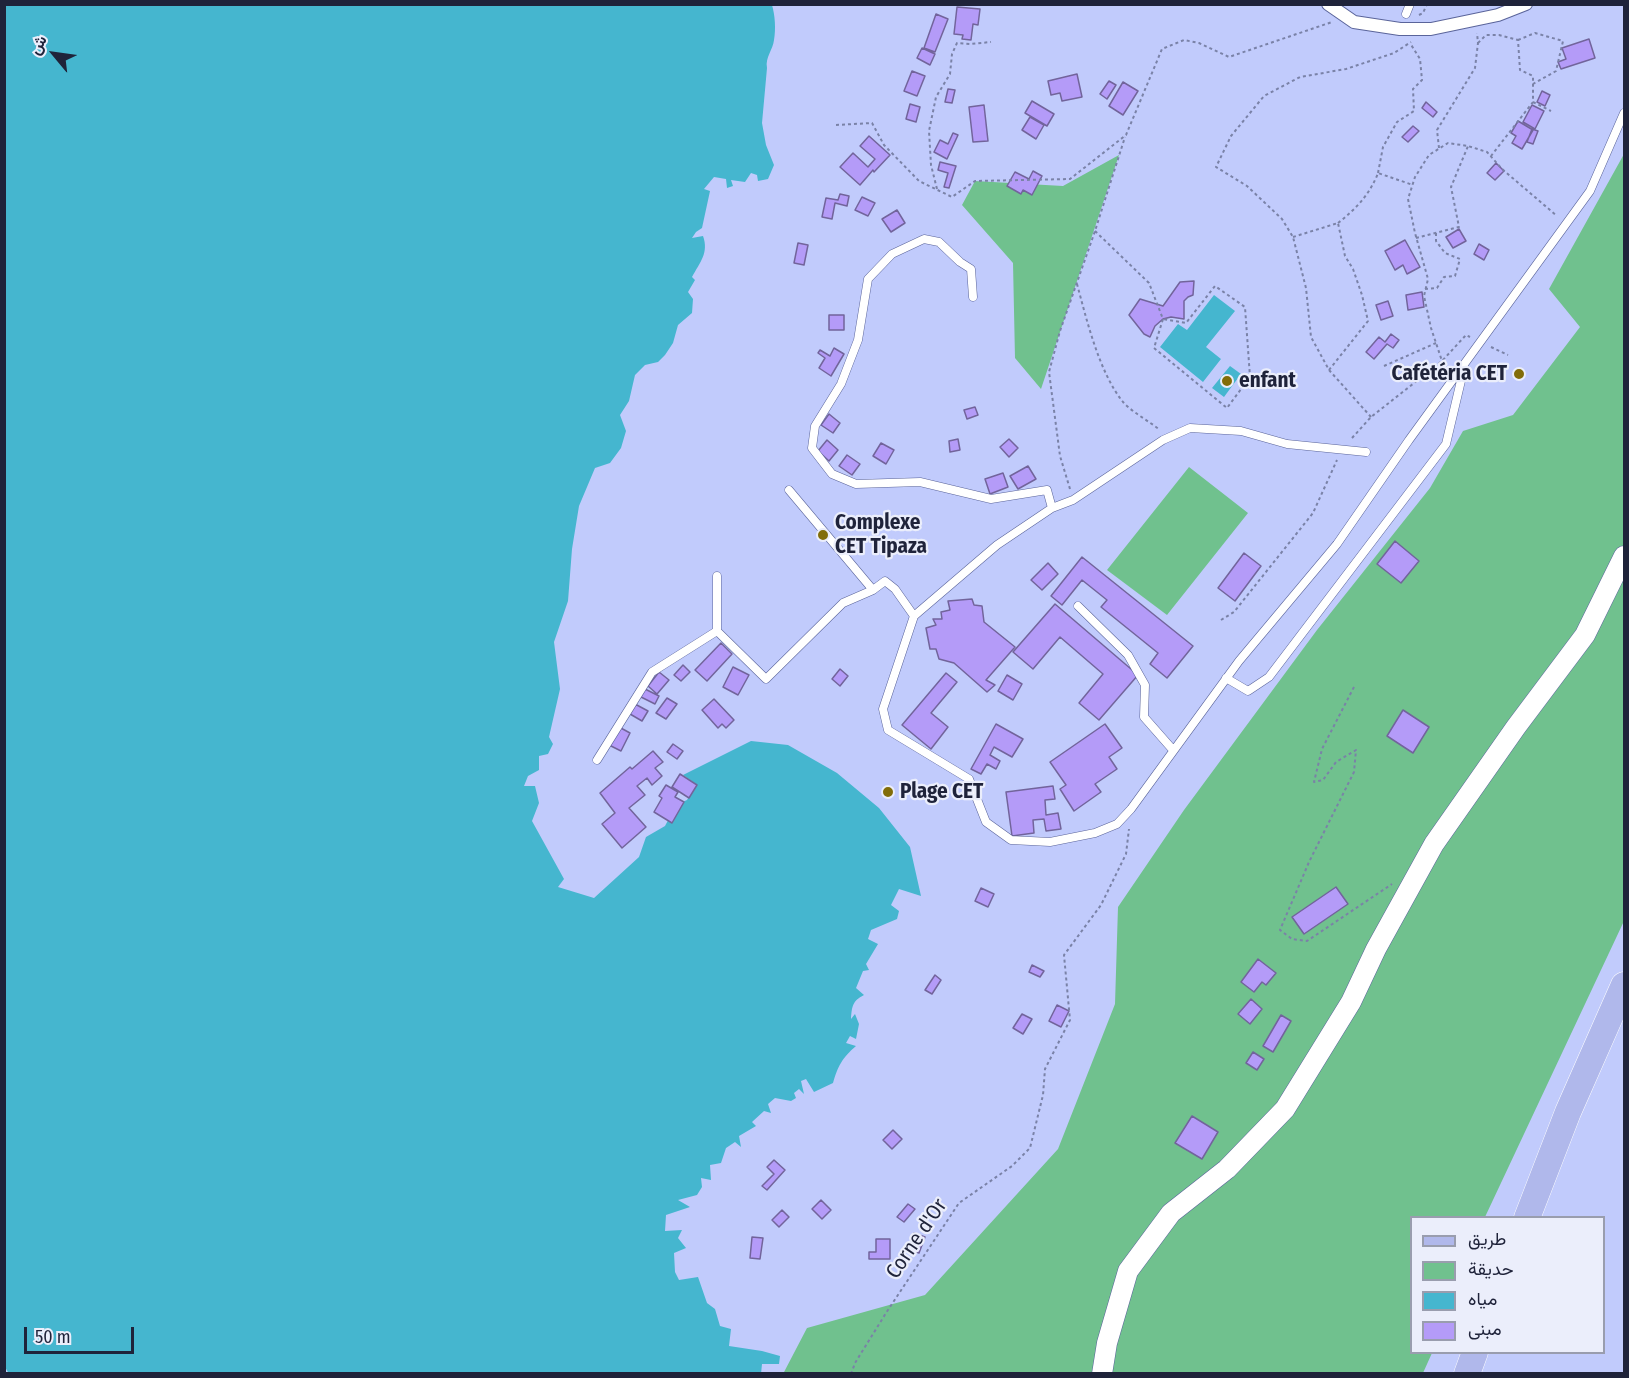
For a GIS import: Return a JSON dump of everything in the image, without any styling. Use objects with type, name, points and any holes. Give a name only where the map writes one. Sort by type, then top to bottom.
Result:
[{"type":"main road","points":[[1528,1216],[1568,1112],[1624,985]]},
{"type":"main road","points":[[1467,1374],[1475,1354]]},
{"type":"street","points":[[1328,4],[1354,22],[1400,29],[1431,28],[1476,20],[1498,15],[1526,4]]},
{"type":"street","points":[[1102,1374],[1107,1343],[1128,1270],[1171,1213],[1227,1169],[1284,1109],[1351,1002],[1376,949],[1434,844],[1516,727],[1585,635],[1624,556]]},
{"type":"lane","points":[[1406,14],[1410,4]]},
{"type":"lane","points":[[1366,452],[1287,444],[1241,431],[1190,428],[1163,440],[1073,500],[1052,508],[997,545],[914,616],[883,709],[888,730],[969,778],[987,822],[1011,840],[1050,842],[1095,833],[1117,825],[1239,661],[1337,544],[1409,440],[1566,224],[1590,190],[1624,113]]},
{"type":"lane","points":[[973,297],[971,269],[939,242],[924,239],[892,254],[868,279],[858,340],[841,384],[815,426],[812,448],[832,474],[856,484],[920,482],[991,499],[1047,490],[1052,508]]},
{"type":"lane","points":[[1226,678],[1248,691],[1269,676],[1446,444],[1465,363]]},
{"type":"lane","points":[[789,490],[873,590]]},
{"type":"lane","points":[[717,576],[717,631],[766,679],[843,603],[873,590],[885,581],[895,589],[914,616]]},
{"type":"lane","points":[[1078,606],[1128,655],[1146,685],[1144,717],[1173,750]]},
{"type":"lane","points":[[597,760],[652,672],[717,631]]},
{"type":"path","points":[[1073,500],[1060,456],[1049,372],[1060,331],[1127,132],[1162,49],[1184,40],[1199,43],[1229,57],[1346,17]]},
{"type":"path","points":[[1439,148],[1437,130],[1475,68],[1478,43],[1476,20]]},
{"type":"path","points":[[1371,417],[1329,369],[1311,337],[1306,288],[1293,237],[1282,219],[1247,186],[1216,167],[1231,136],[1264,96],[1300,77],[1346,69],[1394,53],[1431,28]]},
{"type":"path","points":[[1293,237],[1338,223],[1352,212],[1372,188],[1378,173],[1383,147],[1397,122],[1414,111],[1413,89],[1422,80],[1420,59],[1400,29]]},
{"type":"path","points":[[1478,43],[1486,35],[1499,35],[1518,40],[1535,33],[1563,41],[1556,71],[1533,84]]},
{"type":"path","points":[[1491,156],[1533,102],[1533,76],[1520,70],[1518,40]]},
{"type":"path","points":[[938,189],[931,165],[929,131],[936,97],[950,74],[952,54],[957,43],[991,42]]},
{"type":"path","points":[[1533,102],[1551,111]]},
{"type":"path","points":[[836,125],[872,123],[884,145],[919,181],[952,197],[975,181],[1070,179],[1127,132]]},
{"type":"path","points":[[1450,384],[1424,296],[1428,279],[1408,199],[1415,177],[1429,155],[1448,143],[1487,152],[1502,169],[1566,224]]},
{"type":"path","points":[[1416,238],[1459,227],[1451,187],[1468,146]]},
{"type":"path","points":[[1378,173],[1413,185]]},
{"type":"path","points":[[1329,369],[1368,321],[1353,269],[1345,256],[1338,223]]},
{"type":"path","points":[[1095,231],[1149,283],[1163,319],[1154,348],[1227,408],[1250,377],[1245,307],[1215,286],[1186,323],[1163,319]]},
{"type":"path","points":[[1425,289],[1437,288],[1444,277],[1455,276],[1460,259],[1445,253],[1436,241],[1436,233]]},
{"type":"path","points":[[1077,283],[1089,329],[1109,380],[1124,403],[1170,438]]},
{"type":"path","points":[[1221,620],[1234,612],[1313,513],[1342,449],[1371,417],[1442,361],[1466,335],[1508,355]]},
{"type":"path","points":[[1384,366],[1436,342]]},
{"type":"path","points":[[1354,687],[1322,749],[1314,782],[1323,780],[1336,762],[1356,750],[1354,772],[1308,862],[1280,930],[1292,939],[1307,941],[1396,881]]},
{"type":"path","name":"Corne d'Or","points":[[851,1374],[855,1363],[886,1313],[959,1203],[1012,1166],[1030,1148],[1043,1095],[1045,1069],[1070,1020],[1064,955],[1101,905],[1126,854],[1131,808]]},
{"type":"green space","points":[[1624,154],[1624,921],[1485,1216],[1410,1216],[1410,1354],[1432,1354],[1423,1373],[783,1374],[807,1328],[925,1295],[1058,1149],[1115,1004],[1118,907],[1184,810],[1317,630],[1430,488],[1463,431],[1513,415],[1580,327],[1549,289]]},
{"type":"green space","points":[[1119,155],[1041,389],[1015,358],[1013,263],[962,205],[975,181],[1063,186]]},
{"type":"green space","points":[[1189,467],[1248,513],[1167,615],[1107,570]]},
{"type":"water","points":[[4,5],[772,5],[775,36],[767,60],[762,123],[766,145],[774,165],[768,179],[758,181],[757,175],[751,173],[745,182],[731,180],[733,186],[727,188],[726,179],[714,177],[704,189],[710,191],[702,228],[692,238],[703,236],[705,247],[703,257],[692,277],[695,280],[688,292],[693,299],[692,313],[678,325],[673,343],[665,355],[658,362],[645,365],[635,375],[629,401],[620,415],[626,431],[621,448],[610,463],[595,468],[579,506],[572,549],[568,601],[554,642],[560,689],[549,737],[553,744],[548,754],[539,756],[539,770],[528,776],[524,786],[535,786],[539,803],[532,821],[564,879],[558,887],[594,898],[639,857],[646,837],[665,826],[676,805],[687,800],[696,784],[683,775],[751,741],[788,745],[837,773],[879,808],[910,847],[921,896],[899,889],[891,905],[899,911],[897,919],[871,930],[868,939],[878,944],[866,964],[869,970],[863,971],[856,988],[864,995],[853,1005],[851,1019],[855,1014],[859,1024],[856,1039],[850,1036],[846,1043],[856,1046],[841,1063],[833,1083],[814,1092],[806,1079],[801,1081],[804,1094],[799,1089],[794,1093],[796,1098],[791,1101],[775,1098],[768,1104],[771,1113],[764,1111],[752,1122],[756,1126],[739,1136],[741,1147],[735,1142],[726,1148],[721,1163],[710,1165],[711,1180],[701,1178],[702,1187],[697,1195],[678,1200],[690,1207],[666,1215],[665,1231],[682,1230],[678,1238],[686,1248],[674,1253],[675,1272],[679,1280],[698,1277],[707,1303],[715,1309],[720,1326],[731,1329],[729,1346],[780,1356],[779,1364],[762,1364],[761,1374],[9,1374],[5,1367]]},
{"type":"water","points":[[1214,295],[1235,311],[1206,347],[1221,359],[1203,382],[1160,347],[1178,324],[1187,330]]},
{"type":"water","name":"enfant","points":[[1230,366],[1241,374],[1224,397],[1212,388]]},
{"type":"building","points":[[957,7],[980,9],[978,25],[973,24],[971,40],[962,39],[963,35],[954,34]]},
{"type":"building","points":[[936,14],[948,19],[935,52],[924,48]]},
{"type":"building","points":[[1589,39],[1595,58],[1561,69],[1558,62],[1566,59],[1562,48]]},
{"type":"building","points":[[922,48],[935,54],[930,65],[917,58]]},
{"type":"building","points":[[912,71],[925,76],[917,96],[904,91]]},
{"type":"building","points":[[1077,74],[1082,97],[1062,101],[1060,93],[1051,95],[1048,81]]},
{"type":"building","points":[[1109,81],[1116,85],[1107,99],[1100,94]]},
{"type":"building","points":[[1123,82],[1138,91],[1123,115],[1109,106]]},
{"type":"building","points":[[948,89],[955,90],[952,103],[945,102]]},
{"type":"building","points":[[1542,91],[1550,95],[1545,106],[1537,102]]},
{"type":"building","points":[[1032,101],[1054,114],[1047,126],[1025,113]]},
{"type":"building","points":[[1426,102],[1437,112],[1433,117],[1422,108]]},
{"type":"building","points":[[910,104],[920,107],[916,122],[906,119]]},
{"type":"building","points":[[984,105],[988,141],[973,142],[969,107]]},
{"type":"building","points":[[1532,105],[1544,111],[1535,129],[1523,122]]},
{"type":"building","points":[[1030,117],[1044,125],[1036,139],[1022,130]]},
{"type":"building","points":[[1518,121],[1533,130],[1522,149],[1512,143],[1516,136],[1511,133]]},
{"type":"building","points":[[1413,126],[1419,131],[1408,142],[1402,137]]},
{"type":"building","points":[[1532,129],[1538,131],[1533,144],[1527,142]]},
{"type":"building","points":[[953,133],[958,135],[947,159],[934,152],[940,140],[948,144]]},
{"type":"building","points":[[869,136],[890,155],[860,185],[840,167],[853,153],[868,167],[875,159],[860,146]]},
{"type":"building","points":[[940,162],[956,166],[949,188],[944,187],[948,173],[938,170]]},
{"type":"building","points":[[1496,163],[1504,171],[1495,180],[1487,173]]},
{"type":"building","points":[[1033,171],[1042,176],[1032,195],[1023,190],[1021,194],[1007,186],[1015,172],[1029,179]]},
{"type":"building","points":[[840,194],[849,196],[847,206],[835,203],[832,219],[822,217],[826,198],[838,200]]},
{"type":"building","points":[[862,197],[875,203],[868,216],[855,210]]},
{"type":"building","points":[[897,210],[905,223],[891,232],[882,219]]},
{"type":"building","points":[[1459,229],[1466,241],[1453,248],[1446,237]]},
{"type":"building","points":[[1405,240],[1420,267],[1407,274],[1403,265],[1395,270],[1385,251]]},
{"type":"building","points":[[798,243],[808,245],[804,265],[794,263]]},
{"type":"building","points":[[1479,244],[1489,250],[1484,260],[1474,254]]},
{"type":"building","points":[[1194,281],[1193,295],[1184,301],[1184,319],[1171,317],[1163,319],[1155,326],[1150,337],[1144,334],[1129,315],[1140,299],[1163,306],[1180,282]]},
{"type":"building","points":[[1422,292],[1424,307],[1408,310],[1406,295]]},
{"type":"building","points":[[1388,301],[1393,316],[1381,320],[1376,305]]},
{"type":"building","points":[[829,315],[844,315],[844,330],[829,330]]},
{"type":"building","points":[[1391,334],[1399,340],[1393,348],[1387,344],[1374,359],[1366,352],[1379,337],[1385,342]]},
{"type":"building","points":[[834,348],[844,354],[831,376],[819,368],[825,358],[818,353],[820,350],[830,356]]},
{"type":"building","points":[[975,407],[978,415],[967,419],[964,410]]},
{"type":"building","points":[[829,414],[840,423],[833,433],[821,425]]},
{"type":"building","points":[[958,439],[960,450],[950,452],[949,441]]},
{"type":"building","points":[[1009,439],[1018,448],[1009,457],[1000,447]]},
{"type":"building","points":[[827,440],[838,450],[829,461],[818,451]]},
{"type":"building","points":[[881,443],[894,450],[886,464],[873,456]]},
{"type":"building","points":[[847,455],[860,464],[852,475],[839,466]]},
{"type":"building","points":[[1028,466],[1036,479],[1018,489],[1010,476]]},
{"type":"building","points":[[1003,473],[1008,487],[990,494],[985,479]]},
{"type":"building","points":[[1395,541],[1419,561],[1401,583],[1377,564]]},
{"type":"building","points":[[1244,553],[1261,566],[1235,601],[1218,588]]},
{"type":"building","points":[[1082,557],[1193,646],[1167,678],[1150,664],[1158,653],[1101,607],[1107,600],[1082,580],[1062,605],[1051,596]]},
{"type":"building","points":[[1048,563],[1058,574],[1042,590],[1031,580]]},
{"type":"building","points":[[972,599],[974,605],[982,606],[984,622],[1015,647],[986,680],[995,685],[987,692],[954,663],[939,659],[936,649],[930,649],[926,628],[936,625],[933,619],[942,619],[941,612],[950,610],[948,601]]},
{"type":"building","points":[[1055,604],[1138,675],[1099,720],[1079,703],[1103,674],[1060,637],[1033,669],[1013,652]]},
{"type":"building","points":[[721,643],[732,654],[707,681],[695,670]]},
{"type":"building","points":[[683,665],[690,672],[681,681],[674,675]]},
{"type":"building","points":[[733,667],[749,675],[738,695],[723,687]]},
{"type":"building","points":[[840,669],[848,676],[840,686],[832,679]]},
{"type":"building","points":[[659,672],[669,680],[657,694],[648,686]]},
{"type":"building","points":[[946,673],[957,682],[931,713],[948,727],[931,749],[902,725]]},
{"type":"building","points":[[1007,675],[1022,684],[1013,700],[998,691]]},
{"type":"building","points":[[643,688],[659,696],[655,704],[639,696]]},
{"type":"building","points":[[667,698],[677,704],[666,719],[656,713]]},
{"type":"building","points":[[714,699],[734,720],[726,728],[722,724],[718,728],[702,710]]},
{"type":"building","points":[[635,704],[648,711],[642,721],[630,714]]},
{"type":"building","points":[[1403,710],[1429,727],[1413,753],[1387,736]]},
{"type":"building","points":[[996,724],[1023,739],[1012,757],[994,747],[990,755],[1000,761],[996,769],[987,764],[981,774],[971,769]]},
{"type":"building","points":[[1105,724],[1122,748],[1109,757],[1117,769],[1095,784],[1101,792],[1074,811],[1060,789],[1066,785],[1050,762]]},
{"type":"building","points":[[619,727],[630,733],[621,751],[609,745]]},
{"type":"building","points":[[673,744],[683,751],[677,759],[667,752]]},
{"type":"building","points":[[653,751],[663,762],[655,768],[662,776],[652,785],[647,778],[637,786],[645,795],[629,808],[646,827],[622,848],[602,824],[615,813],[600,793]]},
{"type":"building","points":[[680,774],[697,785],[689,798],[672,787]]},
{"type":"building","points":[[666,785],[678,792],[675,797],[684,802],[672,823],[654,812],[662,798],[659,796]]},
{"type":"building","points":[[1053,786],[1055,799],[1045,800],[1046,815],[1058,813],[1061,829],[1046,831],[1044,819],[1033,820],[1034,833],[1012,836],[1006,792]]},
{"type":"building","points":[[1336,887],[1348,904],[1304,934],[1292,917]]},
{"type":"building","points":[[981,888],[994,894],[988,907],[975,901]]},
{"type":"building","points":[[1258,959],[1276,973],[1266,985],[1262,982],[1254,992],[1241,982]]},
{"type":"building","points":[[1032,965],[1044,971],[1040,977],[1029,972]]},
{"type":"building","points":[[935,975],[941,980],[932,994],[925,990]]},
{"type":"building","points":[[1251,999],[1262,1009],[1250,1024],[1238,1014]]},
{"type":"building","points":[[1057,1005],[1069,1011],[1061,1027],[1049,1021]]},
{"type":"building","points":[[1022,1014],[1032,1019],[1023,1034],[1013,1028]]},
{"type":"building","points":[[1281,1015],[1291,1021],[1273,1052],[1263,1046]]},
{"type":"building","points":[[1253,1052],[1264,1059],[1257,1070],[1246,1063]]},
{"type":"building","points":[[1192,1116],[1218,1132],[1202,1159],[1175,1143]]},
{"type":"building","points":[[893,1130],[902,1139],[892,1149],[883,1140]]},
{"type":"building","points":[[774,1160],[785,1170],[767,1190],[762,1186],[774,1174],[767,1167]]},
{"type":"building","points":[[821,1200],[831,1210],[822,1219],[812,1209]]},
{"type":"building","points":[[908,1204],[915,1209],[904,1222],[897,1217]]},
{"type":"building","points":[[782,1210],[789,1217],[779,1227],[772,1220]]},
{"type":"building","points":[[914,1233],[925,1237],[919,1253],[908,1249]]},
{"type":"building","points":[[752,1237],[763,1238],[760,1259],[750,1258]]},
{"type":"building","points":[[876,1239],[890,1239],[890,1259],[869,1259],[869,1252],[876,1252]]},
{"type":"place","name":"Cafétéria CET","points":[[1519,374]]},
{"type":"place","name":"enfant","points":[[1227,381]]},
{"type":"place","name":"Complexe CET Tipaza","points":[[823,535]]},
{"type":"place","name":"Plage CET","points":[[888,792]]}]
